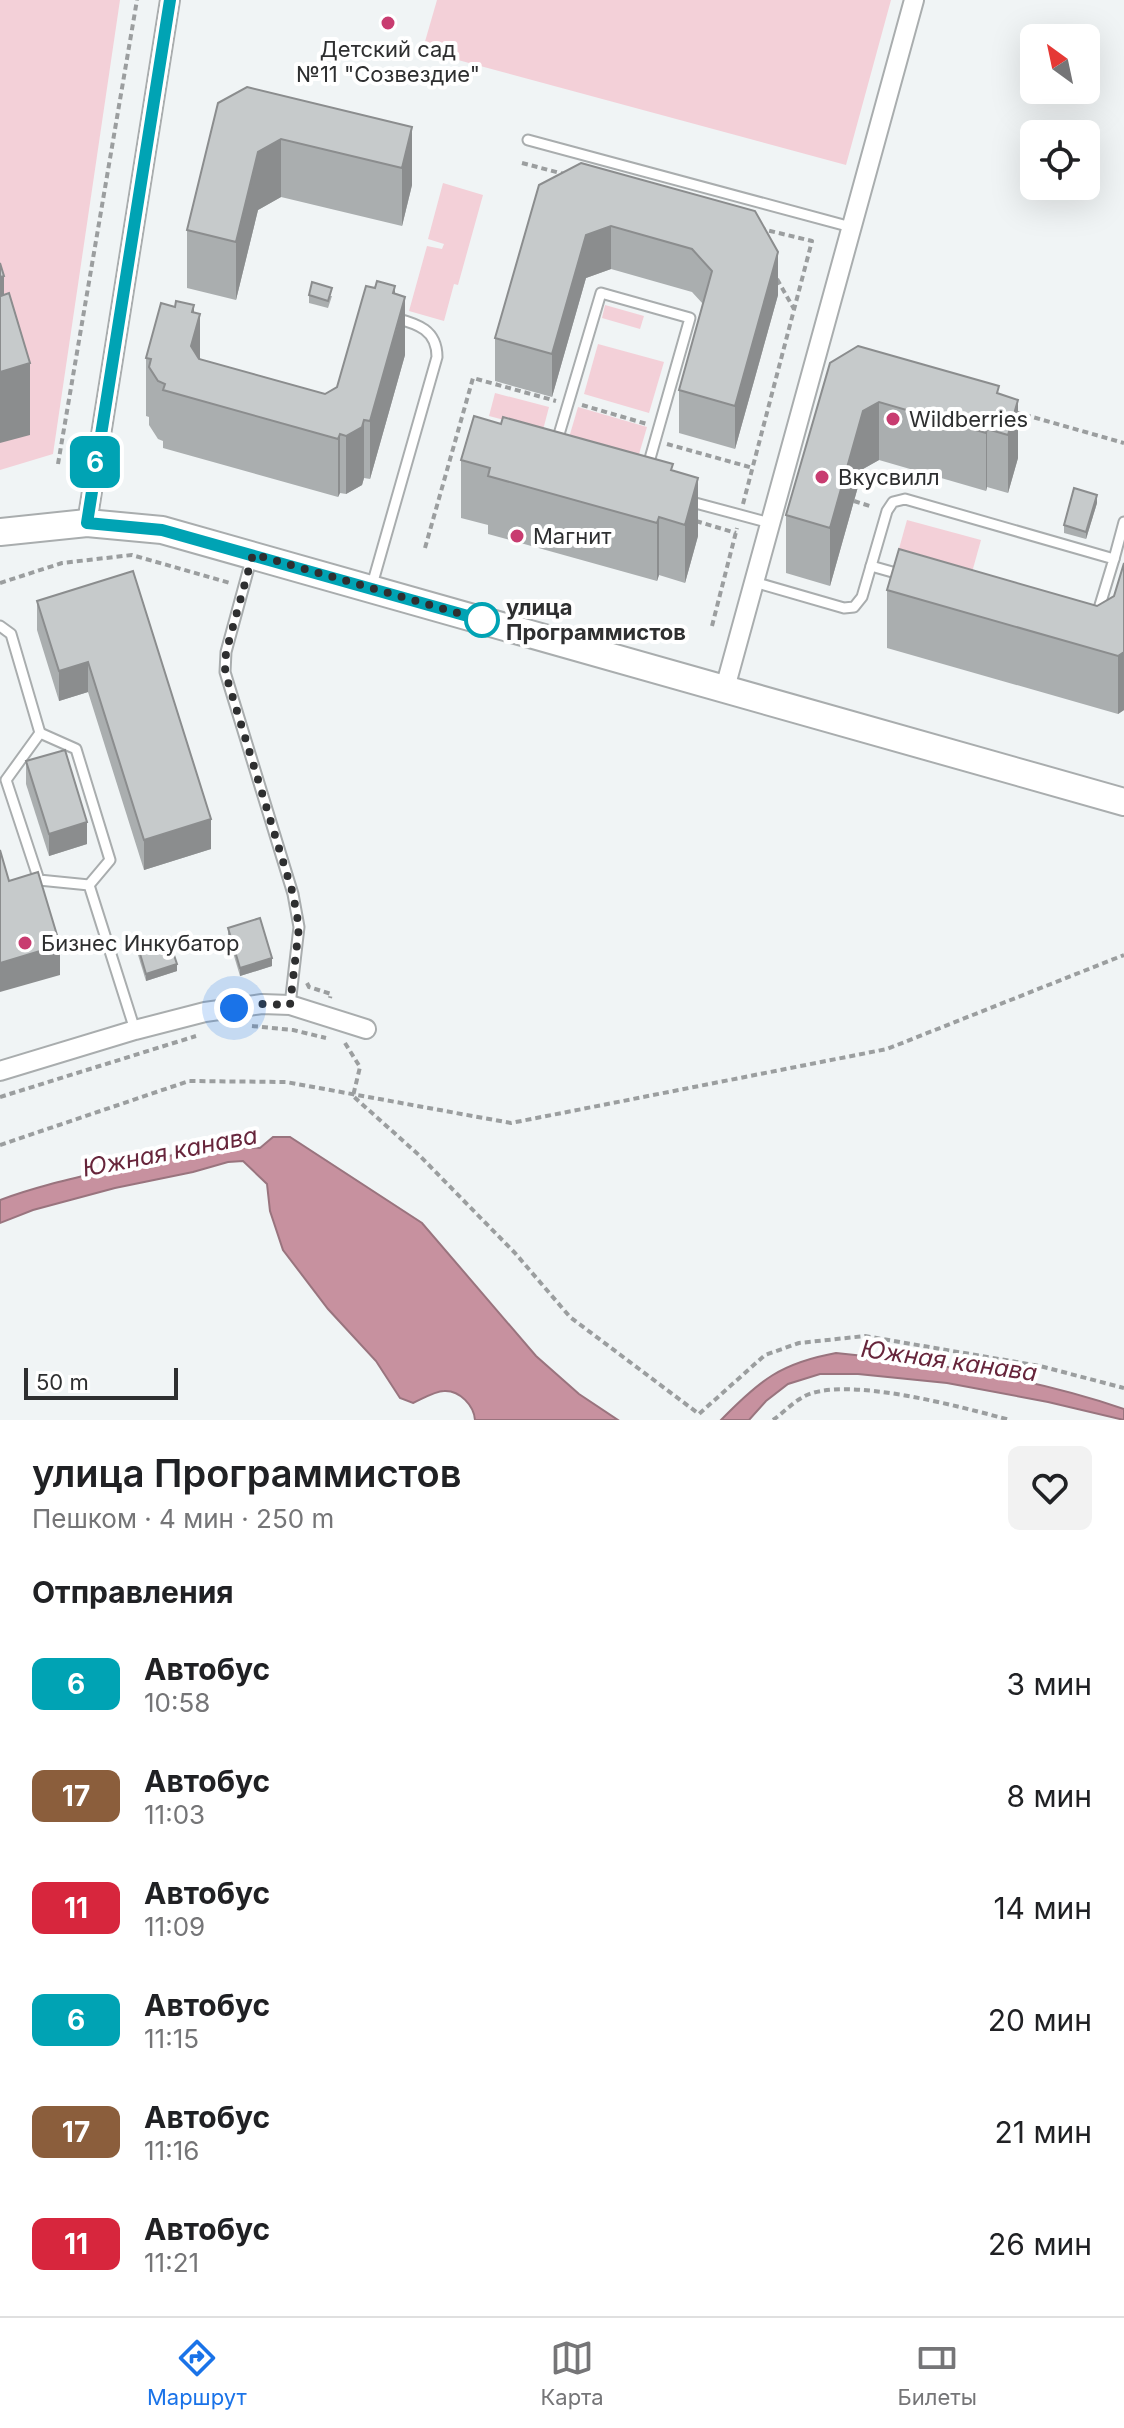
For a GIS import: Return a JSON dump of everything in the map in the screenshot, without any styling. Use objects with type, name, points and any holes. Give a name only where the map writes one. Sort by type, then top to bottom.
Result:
[{"type":"street","points":[[87,523],[170,0]]},
{"type":"street","points":[[725,688],[914,0]]},
{"type":"street","points":[[0,532],[87,523],[162,530],[1124,802]]},
{"type":"street","points":[[0,1071],[205,1012],[262,1004],[290,1005],[366,1029]]},
{"type":"lane","points":[[528,140],[851,227]]},
{"type":"lane","points":[[555,448],[601,293],[690,318],[645,477]]},
{"type":"lane","points":[[372,589],[437,357],[433,339],[426,329],[389,316]]},
{"type":"lane","points":[[684,499],[770,523]]},
{"type":"lane","points":[[754,582],[844,608],[854,607],[862,597],[887,511],[893,502],[905,499],[1114,559]]},
{"type":"lane","points":[[1091,624],[1097,616],[1124,522]]},
{"type":"lane","points":[[253,554],[226,652],[225,672],[297,916],[299,927],[290,1005]]},
{"type":"lane","points":[[871,566],[916,578]]},
{"type":"lane","points":[[0,626],[11,634],[40,733],[76,749],[110,860],[89,885]]},
{"type":"lane","points":[[40,733],[6,780],[10,794],[39,880],[89,885]]},
{"type":"lane","points":[[89,885],[135,1030]]},
{"type":"path","points":[[58,464],[137,0]]},
{"type":"path","points":[[522,163],[567,175]]},
{"type":"path","points":[[712,626],[812,241],[759,228]]},
{"type":"path","points":[[774,273],[794,309]]},
{"type":"path","points":[[425,548],[473,378],[653,426]]},
{"type":"path","points":[[557,402],[561,387]]},
{"type":"path","points":[[1007,410],[1124,443]]},
{"type":"path","points":[[666,444],[753,468]]},
{"type":"path","points":[[451,452],[466,457]]},
{"type":"path","points":[[854,501],[887,511]]},
{"type":"path","points":[[691,520],[736,533]]},
{"type":"path","points":[[0,583],[62,563],[132,555],[243,587]]},
{"type":"path","points":[[0,1145],[189,1081],[286,1082],[511,1123],[887,1049],[1124,955]]},
{"type":"path","points":[[308,970],[306,982],[309,987],[331,994],[321,1037]]},
{"type":"path","points":[[247,1026],[293,1030],[345,1043],[360,1067],[353,1096]]},
{"type":"path","points":[[345,1043],[366,1029]]},
{"type":"path","points":[[0,1097],[202,1034]]},
{"type":"path","points":[[353,1096],[420,1156],[515,1253],[570,1317],[699,1414],[765,1355],[799,1343],[865,1336],[1040,1366],[1124,1388]]},
{"type":"path","points":[[773,1420],[805,1395],[849,1389],[935,1400],[1010,1420]]},
{"type":"shaded area","points":[[0,0],[120,0],[53,454],[0,470]]},
{"type":"shaded area","points":[[437,0],[891,0],[846,165],[432,53],[424,45]]},
{"type":"shaded area","points":[[443,183],[483,195],[458,285],[454,284],[444,321],[409,311],[427,246],[442,249],[444,244],[428,239]]},
{"type":"shaded area","points":[[605,305],[644,316],[640,329],[602,318]]},
{"type":"shaded area","points":[[598,344],[664,362],[649,413],[584,394]]},
{"type":"shaded area","points":[[495,393],[549,407],[543,430],[489,416]]},
{"type":"shaded area","points":[[578,407],[647,427],[637,461],[568,441]]},
{"type":"shaded area","points":[[907,520],[981,540],[969,583],[895,563]]},
{"type":"shaded area","points":[[273,1137],[290,1137],[422,1223],[536,1356],[579,1394],[618,1420],[475,1420],[465,1400],[450,1391],[437,1392],[413,1403],[400,1398],[376,1361],[328,1309],[283,1250],[270,1211],[267,1184],[243,1161],[115,1188],[33,1210],[0,1223],[0,1200],[28,1191],[186,1152],[260,1148]]},
{"type":"shaded area","points":[[836,1353],[909,1361],[1053,1388],[1124,1409],[1124,1420],[947,1383],[858,1374],[820,1374],[788,1384],[766,1401],[749,1420],[721,1420],[772,1375],[800,1362]]},
{"type":"building","points":[[247,87],[412,127],[402,168],[281,139],[258,152],[236,242],[187,230],[218,103]]},
{"type":"building","points":[[581,163],[755,211],[778,252],[735,406],[679,390],[712,271],[692,249],[611,226],[586,235],[552,354],[495,338],[539,185]]},
{"type":"building","points":[[377,281],[395,286],[393,293],[405,297],[370,421],[364,420],[362,427],[346,436],[340,434],[338,439],[163,390],[165,384],[158,381],[149,367],[151,359],[146,358],[161,303],[175,307],[176,301],[194,305],[192,312],[200,314],[191,346],[199,359],[325,394],[337,387],[366,286],[375,288]]},
{"type":"building","points":[[312,282],[332,288],[328,301],[309,295]]},
{"type":"building","points":[[0,293],[1,296],[9,293],[30,363],[0,372]]},
{"type":"building","points":[[858,346],[999,386],[997,393],[1018,400],[1008,435],[987,429],[986,433],[879,402],[863,411],[830,528],[786,515],[830,363]]},
{"type":"building","points":[[474,416],[501,424],[503,417],[673,464],[671,470],[698,478],[685,525],[659,517],[657,523],[488,476],[490,468],[461,460]]},
{"type":"building","points":[[1074,488],[1097,495],[1086,532],[1064,525]]},
{"type":"building","points":[[899,549],[1097,606],[1114,596],[1124,563],[1124,652],[1118,656],[887,590]]},
{"type":"building","points":[[133,571],[211,819],[144,840],[88,662],[59,671],[37,601]]},
{"type":"building","points":[[65,750],[87,822],[49,834],[26,761]]},
{"type":"building","points":[[0,850],[9,881],[38,872],[60,945],[0,963]]},
{"type":"building","points":[[260,918],[272,958],[240,968],[228,928]]},
{"type":"building","points":[[168,937],[177,964],[146,974],[138,947]]},
{"type":"bus line","name":"6","points":[[170,0],[87,523],[162,530],[482,620]]},
{"type":"place","name":"Детский сад №11 \"Созвездие\"","points":[[388,23]]},
{"type":"place","name":"Wildberries","points":[[893,419]]},
{"type":"place","name":"Вкусвилл","points":[[822,477]]},
{"type":"place","name":"Магнит","points":[[517,536]]},
{"type":"place","name":"улица Программистов","points":[[482,620]]},
{"type":"place","name":"Бизнес Инкубатор","points":[[25,943]]},
{"type":"route","points":[[234,1008],[262,1004],[290,1005],[299,927],[293,894],[225,672],[226,652],[253,554],[482,620]]},
{"type":"water label","name":"Южная канава","points":[[170,1152]]},
{"type":"water label","name":"Южная канава","points":[[949,1361]]}]
